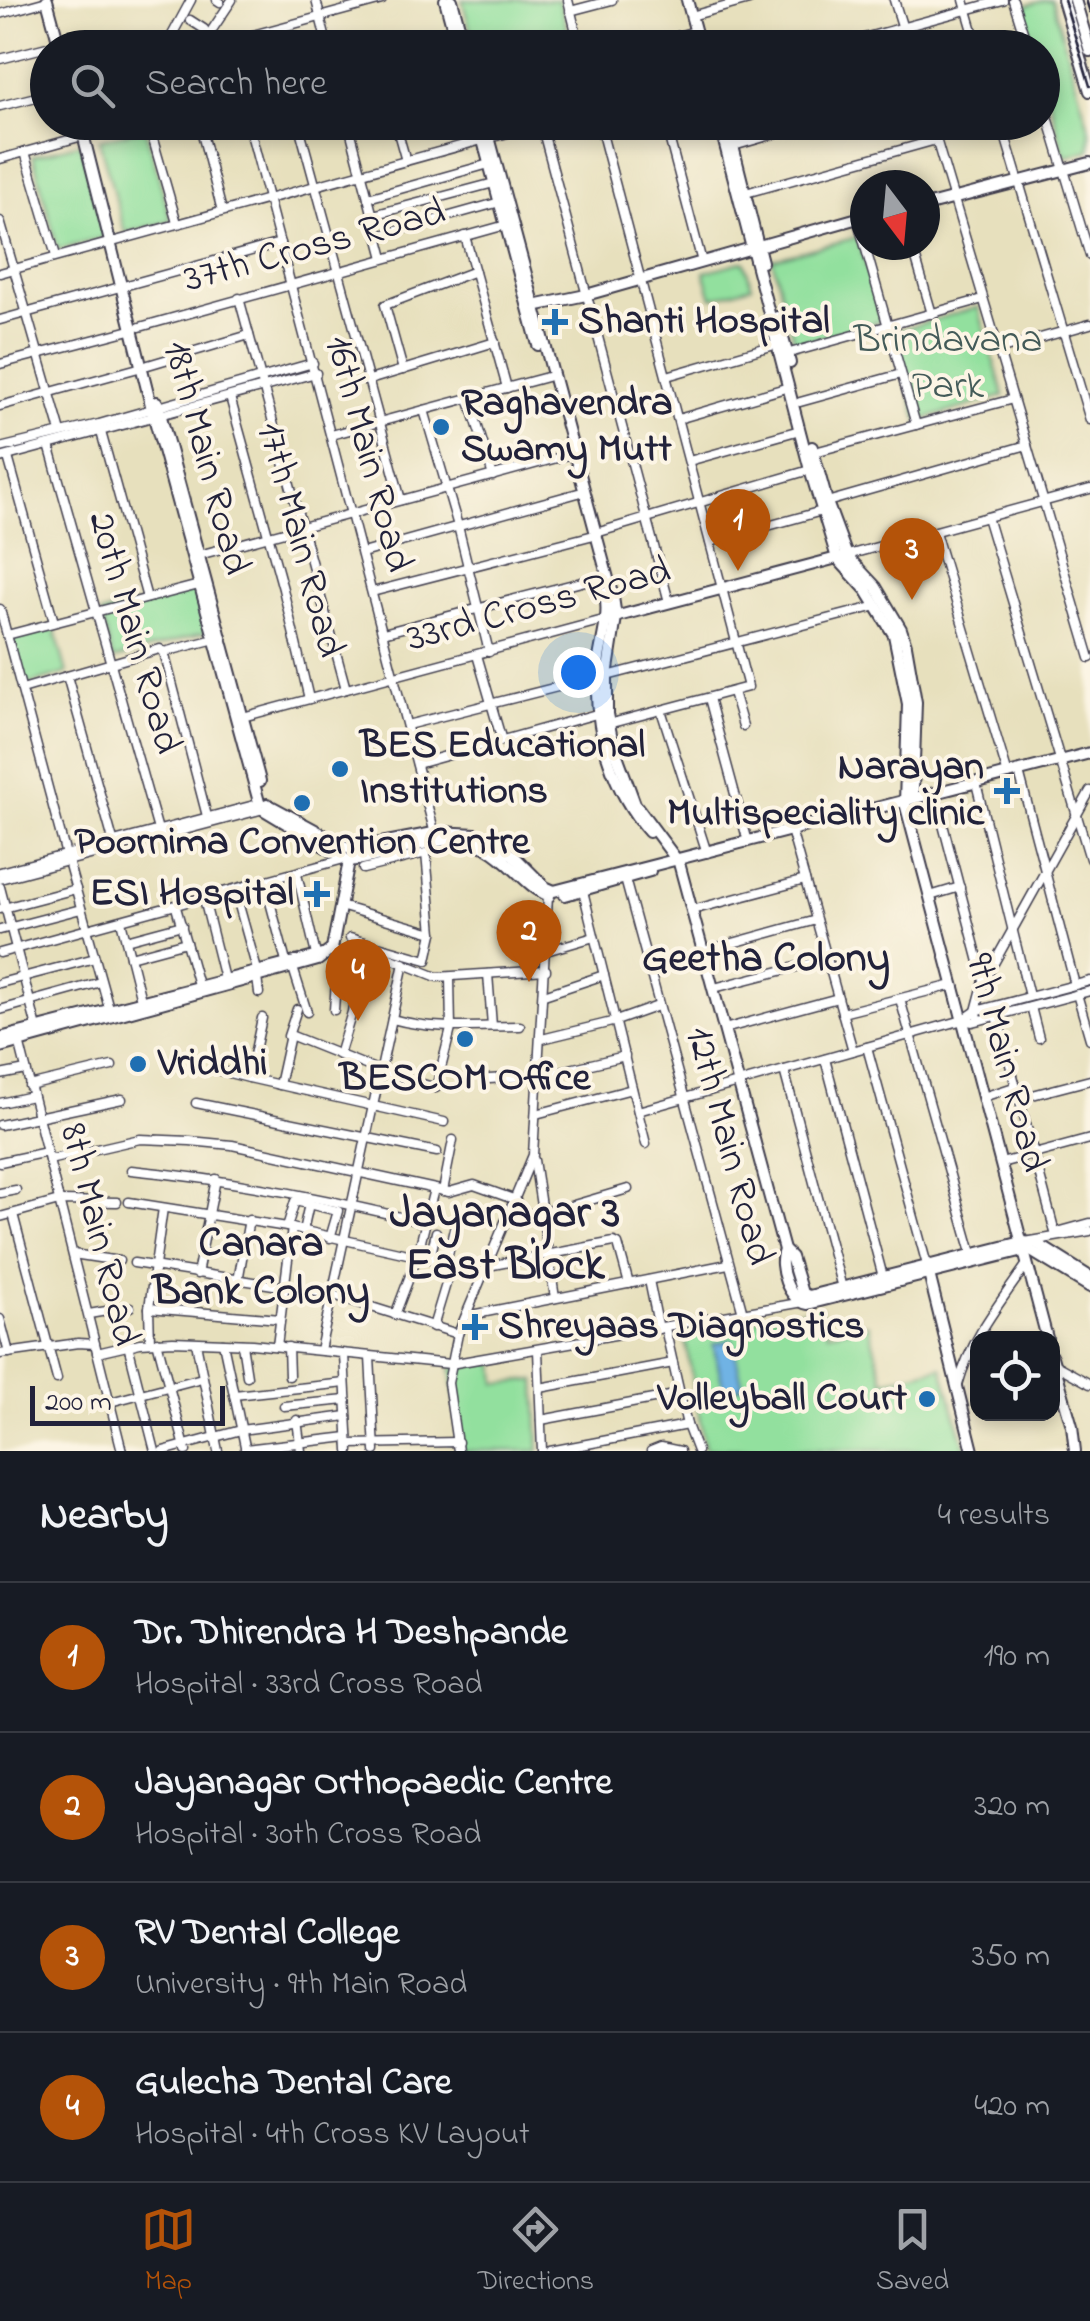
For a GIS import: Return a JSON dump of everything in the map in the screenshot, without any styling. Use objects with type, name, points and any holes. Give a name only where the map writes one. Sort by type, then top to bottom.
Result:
[{"type":"main road","points":[[449,0],[456,30]]},
{"type":"main road","points":[[690,0],[698,30]]},
{"type":"main road","points":[[1063,0],[1090,91]]},
{"type":"main road","points":[[1075,0],[1090,50]]},
{"type":"main road","points":[[47,1],[55,30]]},
{"type":"main road","points":[[694,16],[695,30]]},
{"type":"main road","name":"18th Main Road","points":[[85,140],[137,328],[199,585],[217,638]]},
{"type":"main road","points":[[486,140],[494,183],[532,309],[612,618]]},
{"type":"main road","points":[[486,140],[612,618],[602,676],[600,713],[605,745],[628,808],[677,862]]},
{"type":"main road","name":"9th Main Road","points":[[727,140],[800,430],[810,453]]},
{"type":"main road","points":[[940,199],[1090,160]]},
{"type":"main road","points":[[532,309],[850,223]]},
{"type":"main road","name":"9th Main Road","points":[[782,349],[800,402],[824,506],[842,557],[894,636],[908,704],[905,803],[1023,1246],[1036,1258],[1046,1331]]},
{"type":"main road","name":"18th Main Road","points":[[156,412],[199,555],[262,805]]},
{"type":"main road","name":"9th Main Road","points":[[842,557],[876,587],[906,646],[917,725],[913,792],[905,803]]},
{"type":"main road","name":"33rd Cross Road","points":[[612,618],[842,557]]},
{"type":"main road","points":[[602,676],[617,759],[635,804],[677,862],[692,910],[784,1250],[781,1257],[791,1294],[817,1302],[1023,1246]]},
{"type":"main road","points":[[262,805],[347,860],[435,837],[484,846],[548,896],[584,891],[706,853],[1090,752]]},
{"type":"main road","points":[[262,805],[350,850],[466,832],[486,838],[545,887],[554,890],[677,862]]},
{"type":"main road","points":[[0,1038],[18,1037],[318,960],[327,953],[347,860]]},
{"type":"main road","points":[[0,1047],[36,1028],[198,985],[257,974]]},
{"type":"main road","points":[[801,1299],[928,1270],[972,1253],[1036,1244],[1036,1258]]},
{"type":"main road","points":[[1036,1258],[1090,1277]]},
{"type":"main road","points":[[1036,1258],[1090,1287]]},
{"type":"main road","points":[[928,1270],[973,1451]]},
{"type":"main road","points":[[1060,1385],[1072,1426],[1074,1451]]},
{"type":"street","points":[[174,30],[191,0]]},
{"type":"street","points":[[210,30],[232,0]]},
{"type":"street","points":[[316,0],[323,30]]},
{"type":"street","points":[[278,30],[382,0]]},
{"type":"street","points":[[568,0],[575,30]]},
{"type":"street","points":[[570,11],[612,0]]},
{"type":"street","points":[[694,16],[749,0]]},
{"type":"street","points":[[894,0],[904,30]]},
{"type":"street","points":[[892,30],[965,5],[1003,0]]},
{"type":"street","points":[[1013,0],[1022,30]]},
{"type":"street","points":[[0,14],[47,1]]},
{"type":"street","points":[[965,5],[973,30]]},
{"type":"street","points":[[190,20],[204,29]]},
{"type":"street","points":[[0,60],[30,53]]},
{"type":"street","points":[[0,106],[30,98]]},
{"type":"street","points":[[0,159],[60,140]]},
{"type":"street","points":[[153,140],[178,223]]},
{"type":"street","points":[[204,140],[222,211]]},
{"type":"street","name":"16th Main Road","points":[[253,140],[435,837]]},
{"type":"street","points":[[302,140],[400,500]]},
{"type":"street","points":[[353,140],[384,258]]},
{"type":"street","points":[[400,140],[406,161]]},
{"type":"street","points":[[0,273],[482,140]]},
{"type":"street","points":[[548,140],[670,602]]},
{"type":"street","points":[[604,140],[748,686],[608,724]]},
{"type":"street","points":[[669,140],[702,262]]},
{"type":"street","points":[[729,147],[753,140]]},
{"type":"street","points":[[742,194],[936,140],[1090,658]]},
{"type":"street","points":[[1006,140],[1090,420]]},
{"type":"street","points":[[1056,140],[1090,256]]},
{"type":"street","points":[[25,152],[56,256]]},
{"type":"street","points":[[368,198],[489,164]]},
{"type":"street","points":[[372,215],[494,183]]},
{"type":"street","points":[[378,236],[500,202]]},
{"type":"street","points":[[0,221],[61,432]]},
{"type":"street","name":"37th Cross Road","points":[[0,364],[506,226]]},
{"type":"street","points":[[465,236],[508,388]]},
{"type":"street","points":[[0,320],[280,243]]},
{"type":"street","points":[[871,260],[916,425]]},
{"type":"street","points":[[916,260],[932,314]]},
{"type":"street","points":[[403,370],[384,305],[475,271]]},
{"type":"street","points":[[239,298],[346,689]]},
{"type":"street","points":[[666,376],[888,326],[984,299]]},
{"type":"street","points":[[998,350],[1090,324]]},
{"type":"street","points":[[0,406],[249,336]]},
{"type":"street","points":[[366,381],[494,342]]},
{"type":"street","points":[[54,622],[4,457],[315,368]]},
{"type":"street","points":[[800,402],[902,374]]},
{"type":"street","points":[[331,436],[547,377]]},
{"type":"street","points":[[0,448],[230,396],[263,382]]},
{"type":"street","points":[[678,418],[789,387]]},
{"type":"street","name":"17th Main Road","points":[[230,396],[309,699]]},
{"type":"street","points":[[469,398],[493,476]]},
{"type":"street","points":[[810,453],[1013,399]]},
{"type":"street","points":[[424,410],[489,652]]},
{"type":"street","points":[[689,461],[800,430]]},
{"type":"street","points":[[101,432],[148,598]]},
{"type":"street","name":"20th Main Road","points":[[49,445],[159,834]]},
{"type":"street","points":[[710,542],[1027,445]]},
{"type":"street","points":[[199,555],[568,456]]},
{"type":"street","points":[[372,592],[593,535],[814,469]]},
{"type":"street","name":"33rd Cross Road","points":[[842,557],[1090,488]]},
{"type":"street","points":[[362,553],[578,494]]},
{"type":"street","points":[[987,517],[1090,859]]},
{"type":"street","points":[[935,532],[1046,870],[1090,1038]]},
{"type":"street","points":[[383,634],[479,606],[601,578]]},
{"type":"street","points":[[7,635],[199,585]]},
{"type":"street","points":[[407,725],[876,606]]},
{"type":"street","points":[[0,609],[108,1008]]},
{"type":"street","name":"33rd Cross Road","points":[[239,718],[612,618]]},
{"type":"street","points":[[22,689],[160,649],[164,652],[217,638]]},
{"type":"street","points":[[164,652],[208,821]]},
{"type":"street","points":[[477,654],[502,741]]},
{"type":"street","points":[[67,676],[115,845]]},
{"type":"street","points":[[733,692],[743,726]]},
{"type":"street","points":[[709,698],[748,842]]},
{"type":"street","points":[[661,710],[706,853]]},
{"type":"street","points":[[417,764],[600,713]]},
{"type":"street","points":[[976,783],[1040,1038]]},
{"type":"street","points":[[978,1016],[984,981],[1090,791]]},
{"type":"street","points":[[935,794],[984,981]]},
{"type":"street","points":[[0,876],[262,805]]},
{"type":"street","points":[[791,830],[852,1051]]},
{"type":"street","points":[[350,938],[426,960],[433,933],[426,853],[363,868]]},
{"type":"street","points":[[0,952],[347,860]]},
{"type":"street","points":[[297,874],[327,953],[334,1010]]},
{"type":"street","name":"12th Main Road","points":[[625,879],[743,1313]]},
{"type":"street","points":[[692,910],[805,880]]},
{"type":"street","points":[[264,883],[308,1012]]},
{"type":"street","points":[[0,887],[36,1028]]},
{"type":"street","points":[[930,896],[960,887]]},
{"type":"street","points":[[3,908],[76,889]]},
{"type":"street","points":[[235,891],[260,993]]},
{"type":"street","points":[[584,891],[646,1144]]},
{"type":"street","points":[[548,896],[533,1155],[555,1298]]},
{"type":"street","points":[[204,899],[224,979]]},
{"type":"street","points":[[340,906],[433,933]]},
{"type":"street","points":[[176,907],[198,985]]},
{"type":"street","points":[[0,930],[81,909]]},
{"type":"street","points":[[704,951],[816,920]]},
{"type":"street","points":[[121,921],[142,1000]]},
{"type":"street","points":[[126,940],[182,925]]},
{"type":"street","points":[[546,951],[594,937]]},
{"type":"street","points":[[130,956],[186,942]]},
{"type":"street","points":[[327,953],[361,952],[424,974],[450,978],[546,970]]},
{"type":"street","points":[[339,1055],[352,1012],[361,952]]},
{"type":"street","points":[[0,983],[94,958]]},
{"type":"street","points":[[714,988],[827,959]]},
{"type":"street","points":[[320,1350],[404,964]]},
{"type":"street","points":[[488,974],[492,1026]]},
{"type":"street","points":[[544,995],[604,976]]},
{"type":"street","points":[[288,1036],[380,1072],[436,1088],[452,1029],[450,978]]},
{"type":"street","points":[[638,1111],[1076,989],[1090,980]]},
{"type":"street","points":[[0,1010],[101,982]]},
{"type":"street","points":[[842,1014],[954,985]]},
{"type":"street","points":[[1076,989],[1090,991]]},
{"type":"street","points":[[724,1029],[838,998]]},
{"type":"street","points":[[900,999],[972,1253]]},
{"type":"street","points":[[978,1016],[997,1016],[1030,1002]]},
{"type":"street","points":[[542,1039],[658,1006]]},
{"type":"street","points":[[279,1084],[297,1009]]},
{"type":"street","points":[[997,1016],[1056,1236]]},
{"type":"street","points":[[249,1078],[262,1018]]},
{"type":"street","points":[[392,1019],[420,1027],[452,1029],[520,1026]]},
{"type":"street","name":"8th Main Road","points":[[18,1037],[122,1451]]},
{"type":"street","points":[[867,1047],[928,1270]]},
{"type":"street","points":[[489,1079],[540,1076],[625,1056]]},
{"type":"street","points":[[825,1059],[884,1277]]},
{"type":"street","points":[[0,1102],[112,1066]]},
{"type":"street","points":[[212,1069],[444,1122]]},
{"type":"street","points":[[0,1075],[26,1070]]},
{"type":"street","points":[[784,1070],[842,1288]]},
{"type":"street","points":[[1018,1098],[1090,1080]]},
{"type":"street","points":[[983,1097],[1014,1087]]},
{"type":"street","points":[[536,1114],[632,1089]]},
{"type":"street","points":[[0,1124],[122,1099]]},
{"type":"street","points":[[196,1104],[437,1152]]},
{"type":"street","points":[[0,1162],[140,1138],[232,1146],[450,1192],[474,1185],[516,1200]]},
{"type":"street","points":[[1001,1163],[1090,1139]]},
{"type":"street","points":[[396,1314],[453,1140]]},
{"type":"street","points":[[223,1343],[245,1450],[349,1444],[458,1446],[448,1383],[450,1364],[458,1334],[533,1155]]},
{"type":"street","points":[[131,1170],[216,1179],[338,1211],[330,1238]]},
{"type":"street","points":[[197,1274],[216,1179]]},
{"type":"street","points":[[508,1218],[567,1207],[628,1188]]},
{"type":"street","points":[[0,1193],[16,1190]]},
{"type":"street","points":[[0,1218],[59,1201],[117,1202]]},
{"type":"street","points":[[278,1346],[294,1229],[294,1201],[350,1204],[425,1222]]},
{"type":"street","points":[[129,1202],[249,1219],[486,1270],[617,1242],[628,1284]]},
{"type":"street","points":[[294,1229],[314,1203]]},
{"type":"street","points":[[164,1208],[149,1308],[154,1341],[185,1448]]},
{"type":"street","points":[[13,1214],[57,1379]]},
{"type":"street","points":[[238,1281],[249,1219]]},
{"type":"street","points":[[1023,1246],[1090,1227]]},
{"type":"street","points":[[433,1326],[454,1230]]},
{"type":"street","points":[[430,1259],[436,1232]]},
{"type":"street","points":[[73,1254],[119,1261]]},
{"type":"street","points":[[957,1389],[964,1361],[980,1329],[1036,1258]]},
{"type":"street","points":[[134,1263],[330,1294],[458,1334]]},
{"type":"street","points":[[466,1316],[728,1264]]},
{"type":"street","points":[[649,1280],[697,1451]]},
{"type":"street","points":[[0,1319],[4,1353],[81,1342],[96,1349],[154,1341],[278,1346],[450,1364],[662,1329],[801,1299]]},
{"type":"street","points":[[89,1314],[130,1307]]},
{"type":"street","points":[[149,1308],[280,1319]]},
{"type":"street","points":[[196,1343],[218,1451]]},
{"type":"street","points":[[242,1344],[247,1376]]},
{"type":"street","points":[[128,1346],[159,1451],[185,1448],[241,1430],[347,1416]]},
{"type":"street","points":[[288,1347],[289,1376]]},
{"type":"street","points":[[538,1350],[542,1451]]},
{"type":"street","points":[[344,1354],[349,1444]]},
{"type":"street","points":[[370,1357],[375,1447]]},
{"type":"street","points":[[540,1388],[673,1363]]},
{"type":"street","points":[[1060,1365],[1090,1384]]},
{"type":"street","points":[[110,1402],[202,1378]]},
{"type":"street","points":[[234,1396],[346,1383]]},
{"type":"street","points":[[541,1420],[680,1394]]},
{"type":"street","points":[[284,1406],[346,1400]]},
{"type":"street","points":[[297,1420],[300,1447]]},
{"type":"street","points":[[550,1451],[687,1424]]},
{"type":"street","points":[[651,1451],[661,1446],[680,1451]]},
{"type":"green space","points":[[462,0],[559,0],[567,30],[470,30]]},
{"type":"green space","points":[[1052,0],[1090,131],[1090,150],[1065,157],[1060,139],[1060,30],[1029,30],[1022,7]]},
{"type":"green space","points":[[99,140],[148,140],[171,221],[125,233]]},
{"type":"green space","points":[[80,143],[105,237],[58,250],[33,156]]},
{"type":"green space","points":[[850,239],[850,260],[864,260],[881,321],[795,345],[772,259]]},
{"type":"green space","points":[[744,261],[752,286],[712,298],[704,272]]},
{"type":"green space","name":"Brindavana Park","points":[[978,307],[1004,396],[918,421],[892,332]]},
{"type":"green space","points":[[199,587],[211,631],[113,660],[101,614]]},
{"type":"green space","points":[[54,626],[67,673],[24,686],[10,638]]},
{"type":"green space","points":[[820,1307],[828,1333],[868,1324],[884,1381],[942,1367],[966,1451],[705,1449],[684,1333]]},
{"type":"green space","points":[[495,1360],[497,1384],[536,1380],[539,1451],[462,1451],[451,1368]]},
{"type":"water","points":[[732,1340],[743,1386],[724,1390],[713,1344]]},
{"type":"railway","points":[[1064,0],[1090,86]]},
{"type":"railway","points":[[1086,0],[1090,12]]},
{"type":"place","name":"Shanti Hospital","points":[[555,322]]},
{"type":"place","name":"Raghavendra Swamy Mutt","points":[[441,427]]},
{"type":"place","name":"Dr. Dhirendra H Deshpande","points":[[738,571]]},
{"type":"place","name":"RV Dental College","points":[[912,600]]},
{"type":"place","name":"BES Educational Institutions","points":[[340,769]]},
{"type":"place","name":"Narayan Multispeciality clinic","points":[[1007,791]]},
{"type":"place","name":"Poornima Convention Centre","points":[[302,803]]},
{"type":"place","name":"ESI Hospital","points":[[317,894]]},
{"type":"place","name":"Jayanagar Orthopaedic Centre","points":[[529,982]]},
{"type":"place","name":"Gulecha Dental Care","points":[[358,1021]]},
{"type":"place","name":"BESCOM Office","points":[[465,1039]]},
{"type":"place","name":"Vriddhi","points":[[138,1064]]},
{"type":"place","name":"Shreyaas Diagnostics","points":[[475,1327]]},
{"type":"place","name":"Volleyball Court","points":[[927,1399]]},
{"type":"district","name":"Geetha Colony","points":[[766,959]]},
{"type":"district","name":"Jayanagar 3 East Block","points":[[505,1241]]},
{"type":"district","name":"Canara Bank Colony","points":[[261,1268]]}]
